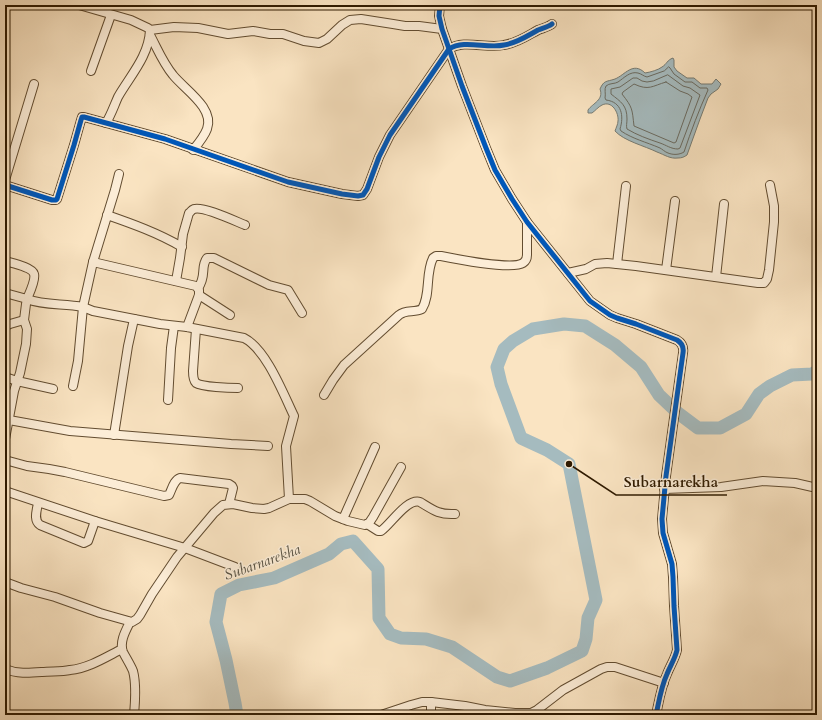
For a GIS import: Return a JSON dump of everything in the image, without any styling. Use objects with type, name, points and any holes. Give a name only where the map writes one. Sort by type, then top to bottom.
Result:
[{"type":"street","points":[[79,5],[96,8],[148,28],[161,57],[171,73],[186,90],[197,99],[205,110],[208,121],[207,131],[193,150]]},
{"type":"street","points":[[440,5],[439,16],[442,29],[486,148],[495,170],[527,222],[590,301],[596,306],[617,318],[677,340],[682,343],[683,346],[664,489],[662,519],[663,533],[672,564],[674,577],[677,650],[676,656],[666,675],[656,715]]},
{"type":"street","points":[[91,71],[111,15]]},
{"type":"street","points":[[150,32],[174,27],[198,28],[228,34],[253,31],[287,35],[319,43],[327,39],[345,23],[355,19],[404,26],[442,29]]},
{"type":"street","points":[[5,185],[56,200],[82,118],[84,117],[165,139],[288,182],[334,193],[358,196],[363,195],[390,135],[449,49],[462,44],[493,46],[510,44],[552,24]]},
{"type":"street","points":[[106,123],[118,98],[140,63],[150,32]]},
{"type":"street","points":[[5,180],[34,84]]},
{"type":"street","points":[[73,386],[78,361],[83,307],[93,262],[119,174]]},
{"type":"street","points":[[568,273],[586,269],[595,264],[607,263],[758,283],[764,282],[766,281],[769,270],[774,222],[774,206],[770,185]]},
{"type":"street","points":[[617,264],[626,186]]},
{"type":"street","points":[[666,270],[675,201]]},
{"type":"street","points":[[716,277],[724,204]]},
{"type":"street","points":[[176,281],[183,234],[189,213],[193,209],[211,212],[245,224]]},
{"type":"street","points":[[107,215],[144,228],[171,240],[182,247]]},
{"type":"street","points":[[324,395],[344,365],[399,315],[404,311],[418,311],[422,309],[425,303],[430,264],[433,258],[436,256],[441,256],[490,264],[522,264],[527,259],[527,222]]},
{"type":"street","points":[[187,327],[202,283],[204,261],[207,258],[214,258],[269,285],[288,290],[302,313]]},
{"type":"street","points":[[5,261],[24,267],[34,274],[34,279],[27,299],[24,320],[28,335],[14,391],[5,439]]},
{"type":"street","points":[[93,262],[194,285],[198,292],[230,316]]},
{"type":"street","points":[[5,293],[38,303],[83,307],[93,311],[187,327],[248,340],[263,356],[294,416],[286,446],[288,499]]},
{"type":"street","points":[[114,435],[128,346],[134,319]]},
{"type":"street","points":[[5,326],[24,320]]},
{"type":"street","points":[[168,400],[171,348],[174,326]]},
{"type":"street","points":[[196,329],[193,371],[193,376],[196,382],[204,386],[238,388]]},
{"type":"street","points":[[5,377],[53,389]]},
{"type":"street","points":[[8,420],[60,430],[268,446]]},
{"type":"street","points":[[343,519],[375,447]]},
{"type":"street","points":[[5,460],[27,466],[60,471],[164,496],[169,495],[177,479],[180,478],[229,484],[232,488],[229,504]]},
{"type":"street","points":[[367,524],[373,517],[401,467]]},
{"type":"street","points":[[664,489],[721,487],[763,481],[795,483],[817,488]]},
{"type":"street","points":[[5,491],[38,503],[185,548],[235,567]]},
{"type":"street","points":[[134,715],[135,686],[133,672],[122,649],[124,634],[130,622],[134,621],[140,615],[177,557],[220,506],[229,504],[259,510],[269,508],[288,499],[305,499],[343,519],[358,524],[367,524],[378,531],[381,531],[404,508],[416,501],[439,513],[455,514]]},
{"type":"street","points":[[38,503],[36,517],[37,523],[40,526],[84,543],[88,542],[95,521]]},
{"type":"street","points":[[5,582],[130,622]]},
{"type":"street","points":[[5,670],[26,673],[71,670],[94,663],[122,649]]},
{"type":"street","points":[[384,715],[422,702],[448,703],[470,711],[485,710],[524,714],[535,712],[564,690],[607,667],[619,668],[664,683]]},
{"type":"street","points":[[431,702],[431,715]]},
{"type":"water","points":[[673,58],[674,67],[687,78],[694,78],[701,84],[712,84],[716,79],[721,84],[718,89],[708,98],[686,156],[679,158],[670,157],[619,135],[615,131],[618,122],[617,114],[614,108],[609,104],[602,105],[592,113],[588,113],[588,110],[601,96],[601,86],[607,81],[619,77],[629,70],[637,68],[645,73],[654,71],[665,65]]},
{"type":"waterway","name":"Subarnarekha","points":[[237,715],[226,660],[216,622],[221,594],[239,585],[274,578],[329,554],[341,544],[353,541],[378,569],[379,618],[390,634],[401,638],[426,639],[452,647],[497,677],[510,681],[547,668],[582,651],[586,639],[588,618],[596,600],[569,464],[547,450],[521,438],[501,384],[497,367],[504,349],[513,341],[533,329],[564,324],[585,326],[615,345],[641,367],[659,395],[678,413],[698,428],[720,428],[746,414],[759,394],[770,386],[792,375],[812,374],[817,371]]},
{"type":"cycle path","points":[[440,5],[439,16],[442,29],[486,148],[495,170],[527,222],[590,301],[610,315],[677,340],[683,347],[666,476],[662,519],[663,533],[672,564],[677,650],[663,684],[656,715]]},
{"type":"cycle path","points":[[5,185],[56,200],[82,117],[84,117],[165,139],[288,182],[342,194],[358,196],[363,195],[390,135],[449,49],[455,46],[469,44],[490,46],[509,44],[552,24]]},
{"type":"place","name":"Subarnarekha","points":[[569,464]]}]
